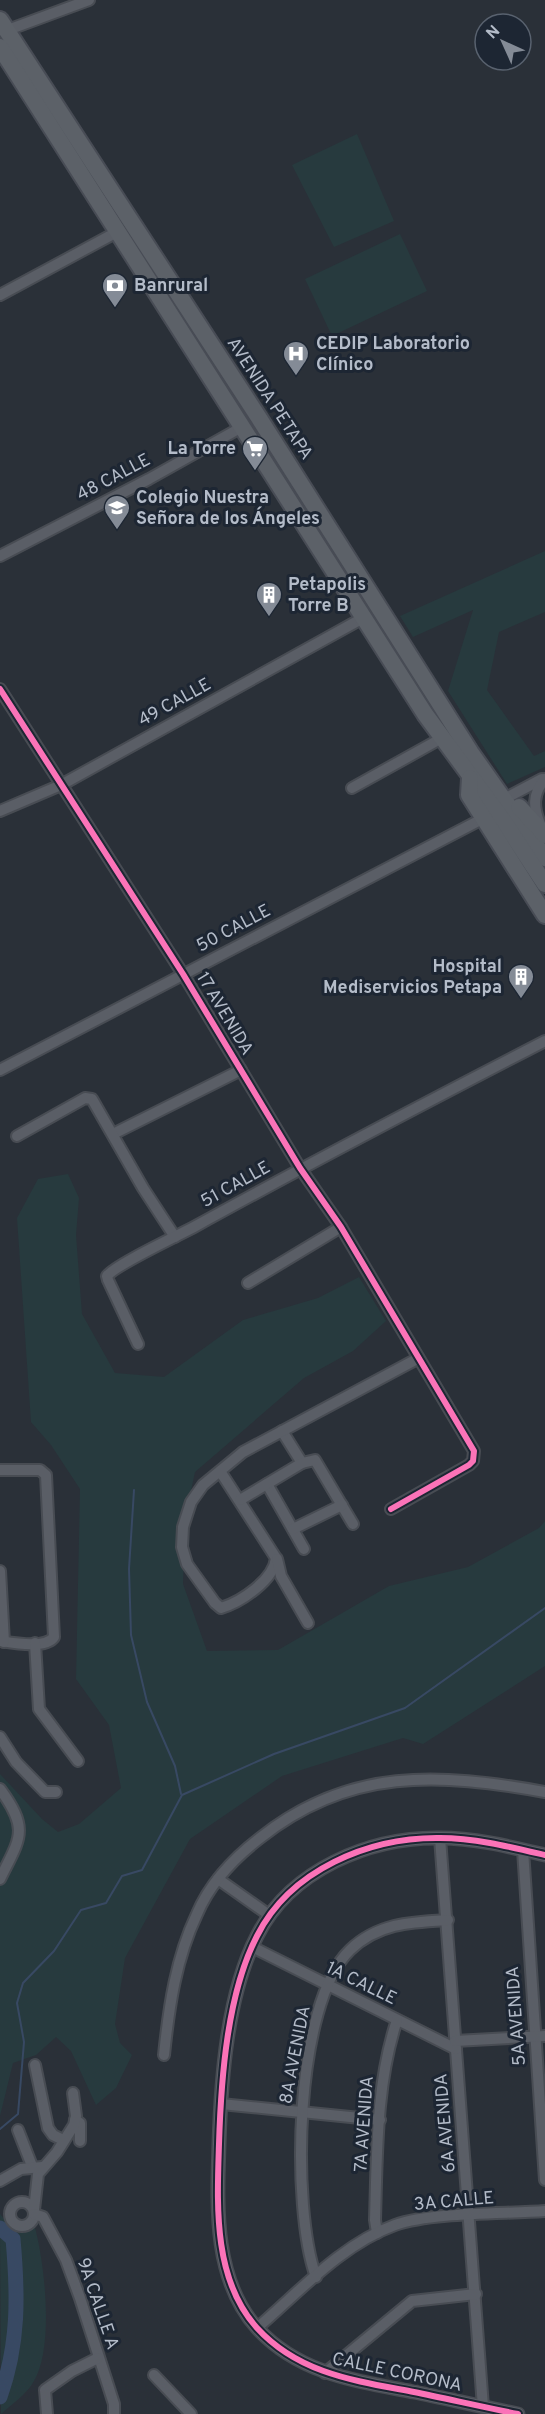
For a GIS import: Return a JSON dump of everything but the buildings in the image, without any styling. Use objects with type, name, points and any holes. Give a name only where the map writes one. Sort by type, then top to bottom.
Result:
[{"type":"main road","name":"AVENIDA PETAPA","points":[[1,32],[117,232],[363,618],[442,738],[502,819],[545,884]]},
{"type":"main road","name":"AVENIDA PETAPA","points":[[1,32],[259,418],[492,785],[545,858]]},
{"type":"main road","points":[[242,427],[259,418]]},
{"type":"main road","points":[[470,778],[469,795],[545,915]]},
{"type":"main road","points":[[470,778],[495,823],[545,900]]},
{"type":"main road","points":[[492,785],[508,797],[545,835]]},
{"type":"main road","points":[[508,797],[545,847]]},
{"type":"street","points":[[1,32],[88,0]]},
{"type":"street","points":[[0,295],[117,232]]},
{"type":"street","name":"48 CALLE","points":[[0,556],[150,479],[242,427]]},
{"type":"street","name":"49 CALLE","points":[[0,811],[61,785],[363,618]]},
{"type":"street","name":"17 AVENIDA","points":[[0,689],[183,974],[300,1168],[341,1227],[417,1359],[474,1451],[475,1456],[469,1465],[391,1509]]},
{"type":"street","points":[[352,788],[442,738]]},
{"type":"street","points":[[508,797],[545,778]]},
{"type":"street","points":[[545,778],[536,789],[534,798],[545,835]]},
{"type":"street","name":"50 CALLE","points":[[0,1070],[483,818]]},
{"type":"street","name":"51 CALLE","points":[[138,1344],[107,1276],[114,1268],[300,1168],[545,1041]]},
{"type":"street","points":[[113,1134],[241,1070]]},
{"type":"street","points":[[17,1136],[89,1097],[113,1134],[142,1188],[175,1237]]},
{"type":"street","points":[[248,1283],[341,1227]]},
{"type":"street","points":[[276,1558],[273,1571],[268,1577],[235,1602],[219,1607],[187,1564],[182,1547],[183,1527],[191,1502],[202,1485],[243,1452],[417,1359]]},
{"type":"street","points":[[282,1431],[302,1463]]},
{"type":"street","points":[[240,1500],[302,1463],[315,1460],[353,1524]]},
{"type":"street","points":[[0,1470],[40,1470],[46,1475],[54,1637],[49,1642],[2,1642],[0,1571]]},
{"type":"street","points":[[220,1471],[276,1558],[281,1576],[308,1623]]},
{"type":"street","points":[[267,1484],[304,1548]]},
{"type":"street","points":[[293,1529],[342,1505]]},
{"type":"street","points":[[35,1643],[39,1709],[78,1761]]},
{"type":"street","points":[[0,1737],[16,1762],[45,1792],[56,1792]]},
{"type":"street","points":[[164,2055],[170,2002],[180,1959],[197,1913],[218,1879],[242,1852],[291,1814],[325,1798],[361,1787],[398,1780],[475,1779],[545,1791]]},
{"type":"street","points":[[0,1789],[15,1809],[20,1828],[19,1840],[0,1879]]},
{"type":"street","name":"CALLE CORONA","points":[[518,2414],[325,2373],[291,2357],[257,2328],[231,2286],[222,2245],[217,2181],[221,2104],[234,2007],[252,1947],[269,1915],[310,1877],[347,1855],[387,1843],[440,1838],[545,1855]]},
{"type":"street","name":"6A AVENIDA","points":[[440,1838],[483,2407]]},
{"type":"street","name":"5A AVENIDA","points":[[523,1850],[540,2036],[545,2180]]},
{"type":"street","points":[[218,1879],[269,1915]]},
{"type":"street","name":"8A AVENIDA","points":[[316,2277],[307,2240],[301,2194],[301,2112],[316,2025],[327,1986],[336,1966],[349,1951],[378,1930],[412,1922],[448,1920]]},
{"type":"street","name":"1A CALLE","points":[[252,1947],[397,2020],[455,2045],[540,2036]]},
{"type":"street","name":"7A AVENIDA","points":[[377,2233],[375,2214],[380,2120],[385,2072],[397,2020]]},
{"type":"street","points":[[35,2065],[48,2128],[53,2135],[63,2140]]},
{"type":"street","points":[[0,2181],[21,2169],[37,2166],[57,2152],[75,2121],[73,2093]]},
{"type":"street","points":[[221,2104],[380,2120]]},
{"type":"street","points":[[75,2121],[80,2123],[80,2141]]},
{"type":"street","points":[[18,2130],[37,2166]]},
{"type":"street","name":"9A CALLE A","points":[[37,2166],[34,2212],[43,2217],[66,2260],[114,2404],[114,2414]]},
{"type":"street","name":"3A CALLE","points":[[257,2328],[353,2247],[377,2233],[419,2219],[545,2211]]},
{"type":"street","points":[[325,2373],[412,2301],[476,2294]]},
{"type":"street","points":[[47,2414],[45,2390],[72,2371],[98,2358]]},
{"type":"street","points":[[154,2375],[191,2414]]},
{"type":"green space","points":[[357,134],[394,221],[334,247],[292,165]]},
{"type":"green space","points":[[400,234],[427,291],[332,336],[305,279]]},
{"type":"green space","points":[[545,551],[545,612],[499,632],[487,690],[534,756],[545,751],[545,767],[507,784],[448,691],[473,610],[413,637],[400,616]]},
{"type":"green space","points":[[68,1174],[79,1198],[76,1235],[82,1314],[115,1373],[164,1377],[243,1320],[318,1298],[359,1277],[386,1321],[353,1351],[304,1378],[195,1472],[185,1519],[183,1584],[207,1651],[278,1650],[389,1586],[468,1567],[539,1528],[545,1521],[545,1666],[423,1744],[403,1738],[282,1776],[190,1839],[125,1958],[115,2024],[120,2043],[132,2055],[116,2088],[96,2105],[71,2051],[56,2037],[36,2055],[13,2063],[0,2116],[0,1774],[42,1819],[58,1832],[79,1824],[121,1788],[109,1725],[76,1679],[80,1489],[51,1445],[31,1422],[17,1218],[38,1179]]},
{"type":"green space","points":[[0,2214],[16,2233],[35,2228],[42,2263],[46,2306],[44,2348],[34,2381],[19,2399],[1,2414]]},
{"type":"waterway","points":[[134,1490],[129,1569],[131,1635],[147,1702],[175,1766],[181,1794]]},
{"type":"waterway","points":[[0,2129],[18,2114],[24,2042],[17,2003],[23,1983],[54,1951],[81,1910],[106,1903],[122,1876],[142,1870],[182,1795],[274,1754],[405,1708],[545,1608]]},
{"type":"waterway","points":[[0,2228],[13,2239],[16,2280],[14,2338],[0,2397]]},
{"type":"cycle path","points":[[0,689],[183,974],[300,1168],[341,1227],[474,1451],[473,1461],[469,1465],[391,1509]]},
{"type":"cycle path","points":[[518,2414],[350,2379],[310,2366],[273,2344],[243,2309],[232,2287],[225,2265],[218,2192],[220,2119],[224,2065],[232,2010],[239,1984],[257,1936],[271,1913],[290,1893],[311,1876],[334,1862],[360,1851],[413,1839],[440,1838],[493,1843],[545,1855]]},
{"type":"place","name":"Banrural","points":[[115,309]]},
{"type":"place","name":"CEDIP Laboratorio Clínico","points":[[296,377]]},
{"type":"place","name":"La Torre","points":[[255,472]]},
{"type":"place","name":"Colegio Nuestra Señora de los Ángeles","points":[[117,531]]},
{"type":"place","name":"Petapolis Torre B","points":[[269,618]]},
{"type":"place","name":"Hospital Mediservicios Petapa","points":[[521,1000]]}]
